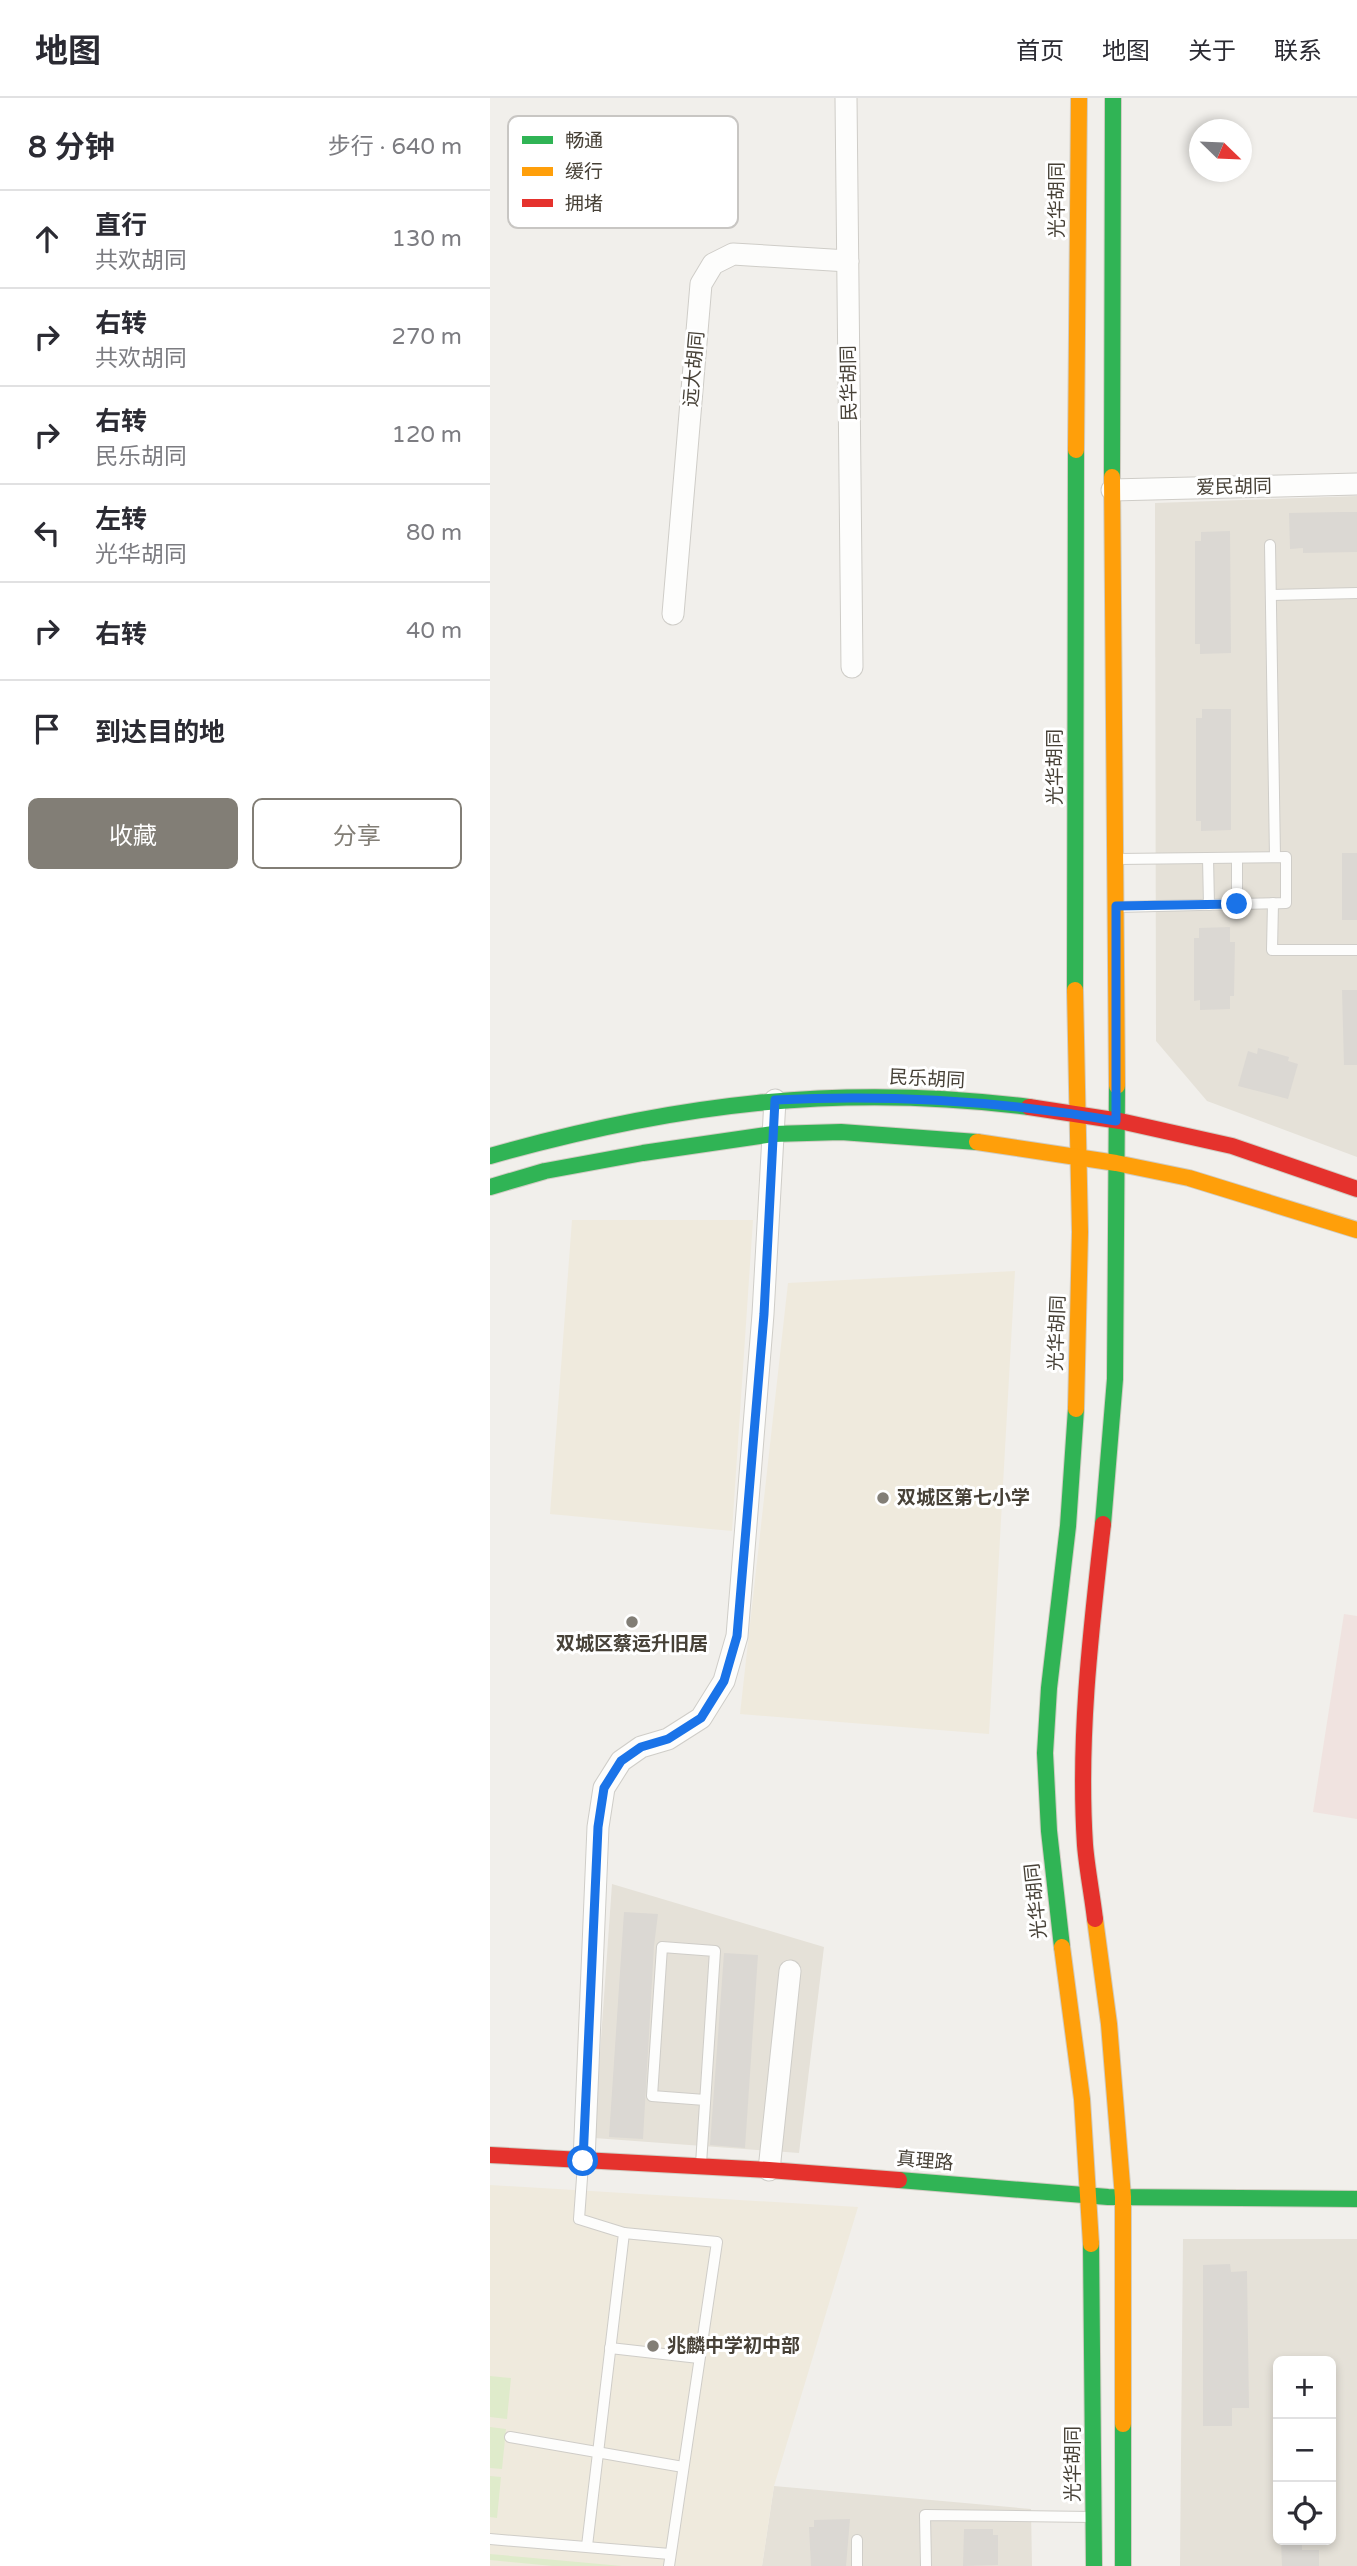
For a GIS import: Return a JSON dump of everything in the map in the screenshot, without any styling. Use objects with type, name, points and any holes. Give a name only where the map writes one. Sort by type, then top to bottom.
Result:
[{"type":"main road","name":"光华胡同","points":[[1079,98],[1075,1003],[1080,1157],[1076,1397],[1068,1528],[1048,1684],[1046,1783],[1056,1904],[1082,2106],[1093,2273],[1094,2566]]},
{"type":"main road","points":[[1113,98],[1115,1379],[1106,1499],[1088,1652],[1083,1749],[1085,1846],[1109,2024],[1123,2197],[1123,2566]]},
{"type":"main road","name":"民乐胡同","points":[[490,1156],[639,1119],[708,1107],[844,1096],[945,1099],[1079,1114],[1232,1146],[1357,1189]]},
{"type":"main road","points":[[490,1187],[545,1171],[643,1153],[773,1134],[841,1132],[936,1137],[1016,1146],[1116,1163],[1189,1178],[1357,1230]]},
{"type":"main road","name":"真理路","points":[[490,2155],[769,2170],[1123,2197],[1357,2199]]},
{"type":"street","name":"民华胡同","points":[[846,98],[852,667]]},
{"type":"street","name":"远大胡同","points":[[673,614],[701,284],[713,264],[733,254],[848,261]]},
{"type":"street","name":"爱民胡同","points":[[1112,490],[1357,484]]},
{"type":"street","points":[[583,2161],[598,1827],[604,1788],[621,1761],[641,1747],[668,1739],[701,1718],[724,1681],[737,1636],[764,1314],[775,1100]]},
{"type":"street","points":[[769,2170],[790,1971]]},
{"type":"lane","points":[[1270,545],[1275,857]]},
{"type":"lane","points":[[1272,595],[1357,593]]},
{"type":"lane","points":[[1116,859],[1286,857],[1286,903],[1116,906]]},
{"type":"lane","points":[[1208,858],[1209,905]]},
{"type":"lane","points":[[1237,858],[1237,904]]},
{"type":"lane","points":[[1273,903],[1272,950],[1357,950]]},
{"type":"lane","points":[[701,2167],[715,1951],[662,1947],[652,2096],[705,2100]]},
{"type":"lane","points":[[490,2539],[587,2546],[670,2560],[717,2242],[624,2232],[579,2219],[583,2161]]},
{"type":"lane","points":[[587,2546],[624,2232]]},
{"type":"lane","points":[[610,2348],[699,2358]]},
{"type":"lane","points":[[510,2437],[683,2466]]},
{"type":"lane","points":[[926,2566],[925,2515],[1094,2517]]},
{"type":"lane","points":[[857,2540],[857,2566]]},
{"type":"shaded area","points":[[1357,496],[1357,1157],[1207,1101],[1156,1041],[1155,503]]},
{"type":"shaded area","points":[[572,1220],[753,1220],[732,1531],[550,1514]]},
{"type":"shaded area","name":"双城区第七小学","points":[[1015,1271],[989,1734],[740,1714],[788,1283]]},
{"type":"shaded area","points":[[1344,1614],[1357,1616],[1357,1819],[1313,1812]]},
{"type":"shaded area","points":[[612,1884],[824,1947],[799,2153],[594,2138]]},
{"type":"shaded area","name":"兆麟中学初中部","points":[[490,2185],[858,2207],[774,2486],[762,2566],[490,2566]]},
{"type":"shaded area","points":[[1183,2239],[1357,2239],[1357,2566],[1180,2566]]},
{"type":"shaded area","points":[[774,2486],[1031,2509],[1032,2566],[762,2566]]},
{"type":"green space","points":[[490,2376],[511,2378],[507,2419],[490,2417]]},
{"type":"green space","points":[[490,2427],[506,2429],[502,2469],[490,2468]]},
{"type":"green space","points":[[490,2476],[501,2477],[497,2518],[490,2517]]},
{"type":"green space","points":[[490,2554],[622,2566],[553,2566],[490,2560]]},
{"type":"building","points":[[1357,512],[1357,552],[1303,553],[1303,548],[1290,549],[1289,513]]},
{"type":"building","points":[[1230,531],[1231,653],[1200,654],[1200,644],[1195,644],[1195,541],[1201,541],[1201,532]]},
{"type":"building","points":[[1202,709],[1231,709],[1231,830],[1201,831],[1201,821],[1196,821],[1196,718],[1202,718]]},
{"type":"building","points":[[1342,853],[1357,853],[1357,920],[1342,920]]},
{"type":"building","points":[[1230,927],[1230,942],[1235,942],[1234,996],[1230,996],[1230,1009],[1200,1010],[1200,1000],[1194,1001],[1194,938],[1199,938],[1199,928]]},
{"type":"building","points":[[1342,990],[1357,990],[1357,1065],[1344,1065]]},
{"type":"building","points":[[1258,1048],[1289,1057],[1288,1061],[1298,1064],[1288,1099],[1238,1086],[1248,1051],[1257,1054]]},
{"type":"building","points":[[624,1912],[658,1914],[643,2139],[609,2137]]},
{"type":"building","points":[[724,1953],[758,1955],[745,2148],[710,2145]]},
{"type":"building","points":[[1230,2264],[1231,2272],[1247,2271],[1249,2408],[1232,2408],[1232,2426],[1203,2426],[1203,2265]]},
{"type":"building","points":[[850,2519],[846,2566],[811,2566],[809,2527],[814,2527],[814,2520]]},
{"type":"building","points":[[964,2529],[993,2529],[993,2535],[998,2535],[998,2565],[963,2566]]},
{"type":"building","points":[[1281,2545],[1302,2545],[1302,2550],[1319,2550],[1319,2566],[1282,2566]]},
{"type":"traffic: fast","points":[[1112,477],[1113,98]]},
{"type":"traffic: fast","points":[[1075,990],[1076,450]]},
{"type":"traffic: fast","points":[[1103,1524],[1115,1379],[1117,1086]]},
{"type":"traffic: fast","points":[[490,1156],[625,1123],[757,1103],[890,1097],[1029,1107]]},
{"type":"traffic: fast","points":[[490,1187],[545,1171],[773,1134],[841,1132],[977,1142]]},
{"type":"traffic: fast","points":[[1062,1947],[1049,1831],[1045,1753],[1049,1688],[1068,1526],[1076,1409]]},
{"type":"traffic: fast","points":[[899,2180],[1108,2197],[1357,2199]]},
{"type":"traffic: fast","points":[[1091,2244],[1094,2566]]},
{"type":"traffic: fast","points":[[1123,2424],[1123,2566]]},
{"type":"traffic: slow","points":[[1076,450],[1079,98]]},
{"type":"traffic: slow","points":[[1112,477],[1117,1086]]},
{"type":"traffic: slow","points":[[1075,990],[1080,1232],[1076,1409]]},
{"type":"traffic: slow","points":[[977,1142],[1116,1163],[1189,1178],[1357,1230]]},
{"type":"traffic: slow","points":[[1095,1919],[1109,2024],[1123,2197],[1123,2424]]},
{"type":"traffic: slow","points":[[1062,1947],[1082,2099],[1091,2244]]},
{"type":"traffic: jam","points":[[1029,1107],[1120,1121],[1232,1146],[1357,1189]]},
{"type":"traffic: jam","points":[[1095,1919],[1085,1845],[1083,1764],[1087,1684],[1103,1524]]},
{"type":"traffic: jam","points":[[490,2155],[899,2180]]},
{"type":"place","name":"双城区第七小学","points":[[883,1498]]},
{"type":"place","name":"双城区蔡运升旧居","points":[[632,1622]]},
{"type":"place","name":"兆麟中学初中部","points":[[653,2346]]},
{"type":"route","points":[[583,2161],[598,1827],[604,1788],[621,1761],[641,1747],[668,1739],[701,1718],[724,1681],[737,1636],[764,1314],[775,1100],[844,1096],[945,1099],[1028,1107],[1116,1121],[1116,906],[1237,904]]}]
